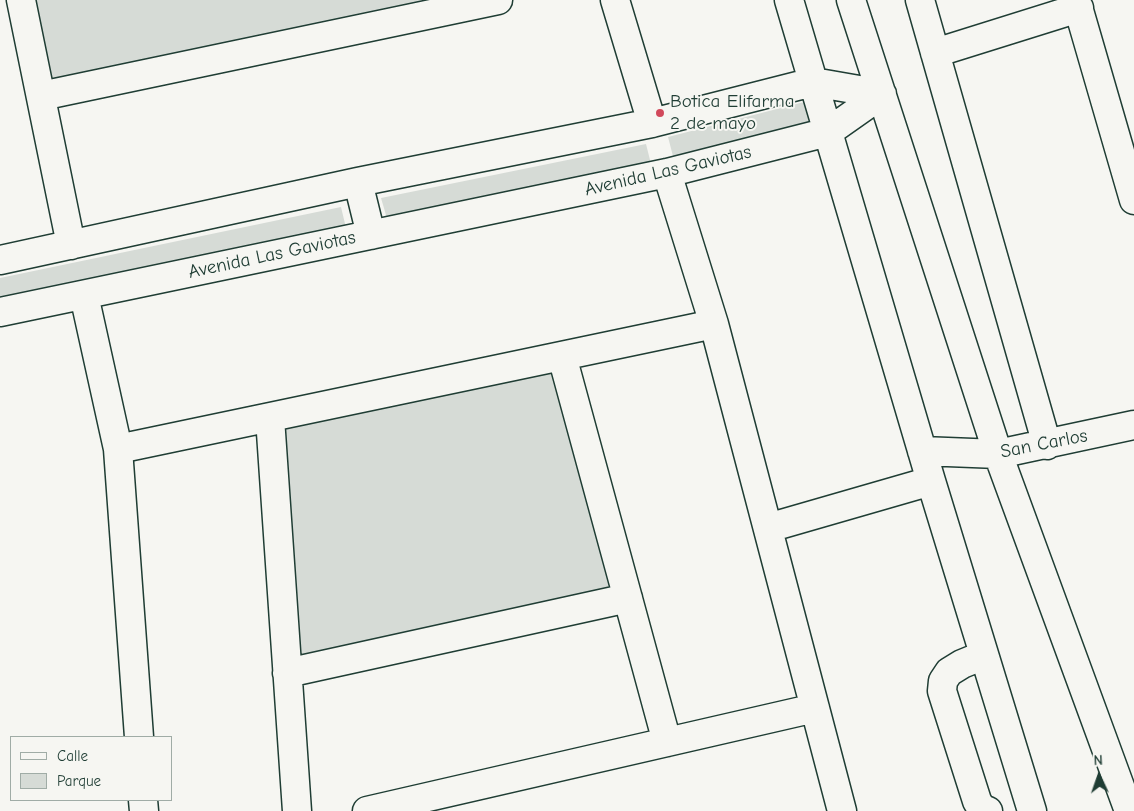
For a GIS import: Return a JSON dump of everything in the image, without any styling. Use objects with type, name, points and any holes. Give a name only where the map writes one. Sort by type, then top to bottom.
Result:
[{"type":"street","points":[[21,0],[71,245]]},
{"type":"street","points":[[41,96],[459,4],[498,0]]},
{"type":"street","points":[[615,0],[652,123]]},
{"type":"street","points":[[789,0],[984,655],[1027,810]]},
{"type":"street","points":[[851,0],[998,454],[1129,799]]},
{"type":"street","points":[[920,0],[1047,445]]},
{"type":"street","points":[[935,53],[1078,4],[1134,200]]},
{"type":"street","points":[[0,260],[358,182],[652,123],[813,82],[882,94]]},
{"type":"street","name":"Avenida Las Gaviotas","points":[[0,312],[668,173],[828,132],[882,94]]},
{"type":"street","points":[[668,173],[714,324],[842,811]]},
{"type":"street","points":[[358,182],[370,235]]},
{"type":"street","points":[[84,295],[118,449],[139,736]]},
{"type":"street","points":[[118,449],[714,324]]},
{"type":"street","points":[[562,356],[667,742]]},
{"type":"street","points":[[270,418],[297,811]]},
{"type":"street","name":"San Carlos","points":[[922,451],[998,454],[1134,425]]},
{"type":"street","points":[[768,528],[931,481]]},
{"type":"street","points":[[287,673],[628,598]]},
{"type":"street","points":[[984,655],[962,664],[949,672],[943,681],[942,691],[977,801],[981,808],[988,811]]},
{"type":"street","points":[[381,809],[815,708]]},
{"type":"green space","points":[[32,0],[447,0],[49,83]]},
{"type":"green space","points":[[804,102],[810,124],[674,160],[668,137]]},
{"type":"green space","points":[[646,144],[652,168],[388,222],[381,198]]},
{"type":"green space","points":[[341,207],[347,232],[0,305],[0,278]]},
{"type":"green space","points":[[557,371],[619,586],[302,661],[295,657],[280,433],[285,424]]},
{"type":"place","name":"Botica Elifarma 2 de mayo","points":[[660,113]]}]
